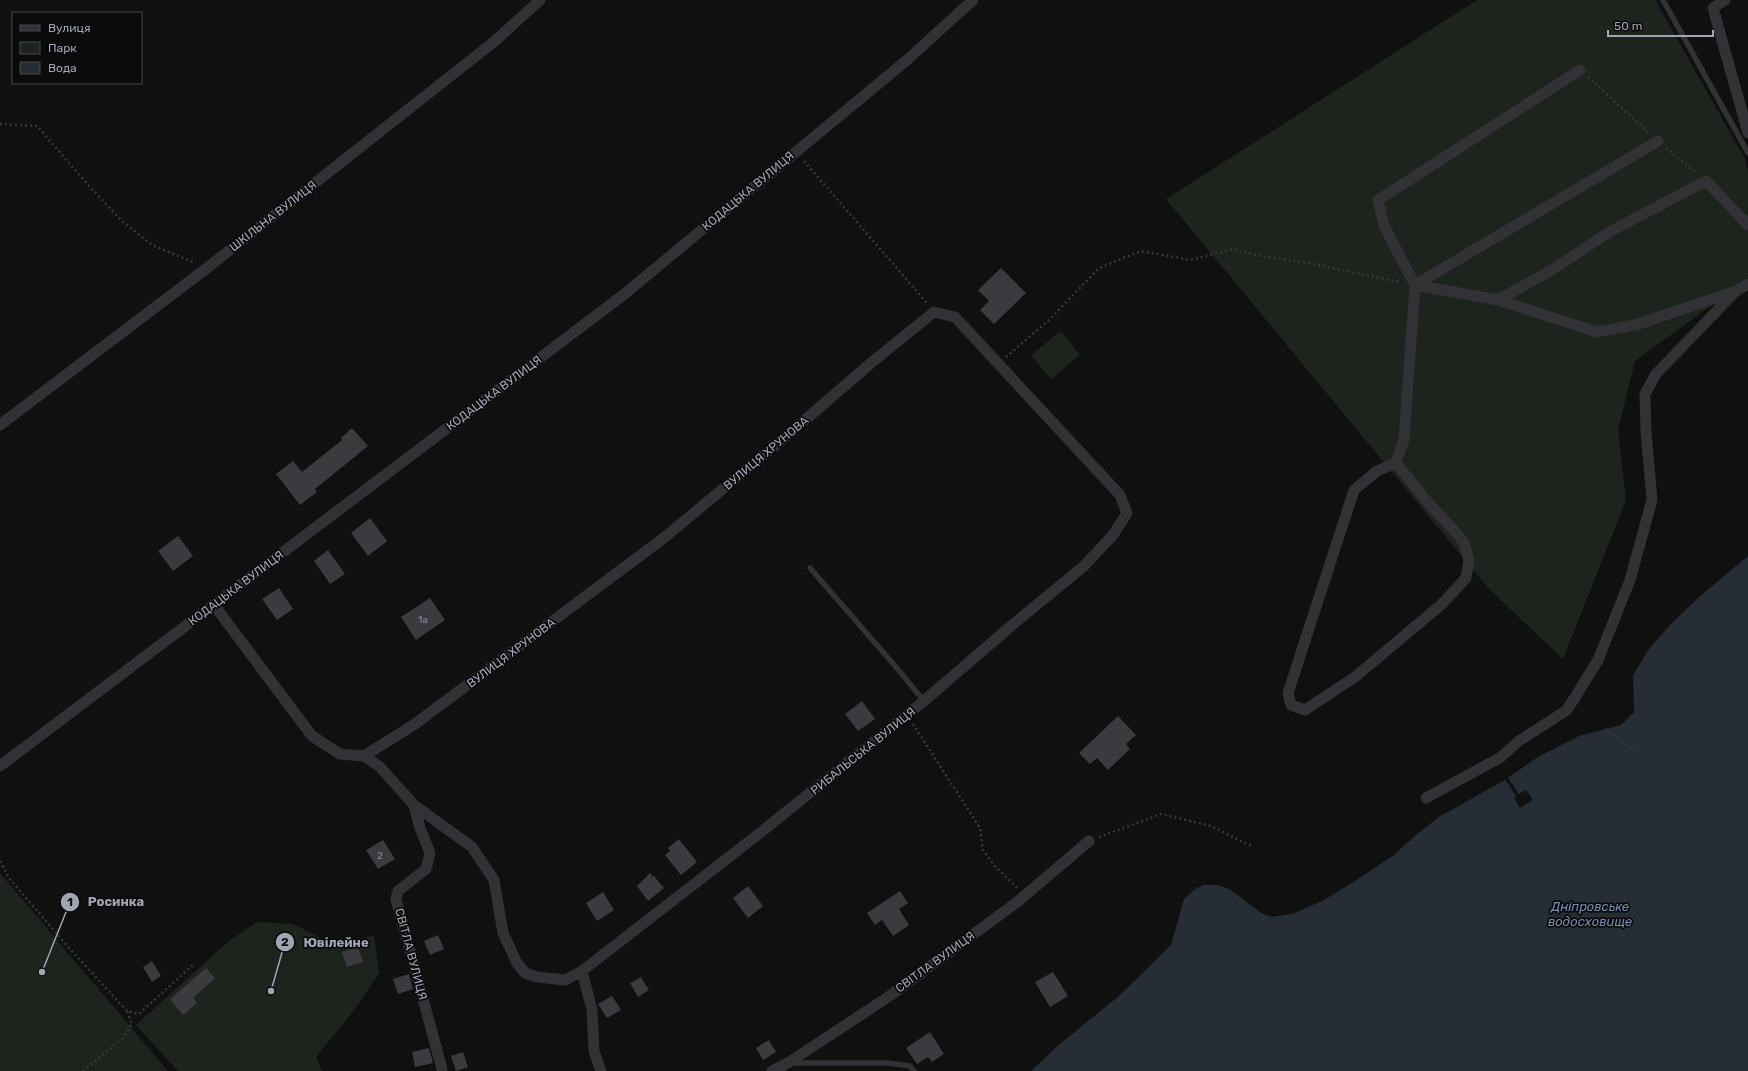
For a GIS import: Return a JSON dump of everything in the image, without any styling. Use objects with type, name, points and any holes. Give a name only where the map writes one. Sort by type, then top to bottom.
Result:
[{"type":"street","name":"ШКІЛЬНА ВУЛИЦЯ","points":[[0,425],[207,268],[495,41],[540,0]]},
{"type":"street","name":"КОДАЦЬКА ВУЛИЦЯ","points":[[0,766],[622,296],[907,60],[973,0]]},
{"type":"street","points":[[1725,0],[1713,8],[1748,133]]},
{"type":"street","points":[[1396,463],[1430,505],[1454,530],[1464,543],[1470,560],[1466,578],[1442,604],[1355,677],[1305,710],[1290,705],[1288,694],[1354,490],[1377,471],[1396,463],[1404,439],[1415,285],[1384,226],[1378,200],[1580,70]]},
{"type":"street","points":[[1415,285],[1658,141]]},
{"type":"street","points":[[1498,300],[1552,270],[1610,231],[1706,181],[1748,225]]},
{"type":"street","points":[[1415,285],[1498,300],[1597,332],[1639,324],[1736,291],[1748,284]]},
{"type":"street","points":[[1426,798],[1501,757],[1519,741],[1567,710],[1598,660],[1630,580],[1652,500],[1646,432],[1645,394],[1656,374],[1736,291]]},
{"type":"street","points":[[934,312],[955,317],[998,364]]},
{"type":"street","name":"ВУЛИЦЯ ХРУНОВА","points":[[364,756],[415,724],[665,537],[784,438],[870,363],[934,312]]},
{"type":"street","name":"РИБАЛЬСЬКА ВУЛИЦЯ","points":[[364,756],[380,767],[414,805],[472,847],[494,880],[503,933],[517,963],[526,973],[537,977],[566,980],[582,971],[772,824],[924,701],[1011,626],[1084,566],[1113,534],[1127,513],[1120,495],[998,364]]},
{"type":"street","points":[[214,605],[312,736],[340,754],[364,756]]},
{"type":"street","name":"СВІТЛА ВУЛИЦЯ","points":[[414,805],[420,828],[430,853],[426,869],[398,891],[396,899],[442,1069]]},
{"type":"street","name":"СВІТЛА ВУЛИЦЯ","points":[[772,1071],[788,1063],[891,995],[1023,896],[1089,840]]},
{"type":"street","points":[[582,971],[592,1010],[594,1051],[601,1071]]},
{"type":"lane","points":[[1663,0],[1748,153]]},
{"type":"lane","points":[[810,568],[924,701]]},
{"type":"lane","points":[[788,1063],[887,1063],[910,1066],[914,1071]]},
{"type":"path","points":[[1580,70],[1658,141],[1706,181]]},
{"type":"path","points":[[0,124],[37,126],[89,186],[121,220],[152,245],[207,268]]},
{"type":"path","points":[[796,151],[934,312]]},
{"type":"path","points":[[998,364],[1050,319],[1099,268],[1141,251],[1190,260],[1234,249],[1256,256],[1314,264],[1415,285]]},
{"type":"path","points":[[908,714],[980,828],[984,850],[994,865],[1023,896]]},
{"type":"path","points":[[1606,729],[1636,753]]},
{"type":"path","points":[[1089,840],[1161,814],[1211,826],[1251,846]]},
{"type":"path","points":[[0,861],[9,878],[69,948],[127,1011],[132,1024],[123,1038],[84,1071]]},
{"type":"path","points":[[127,1011],[139,1014],[195,963]]},
{"type":"green space","points":[[1477,0],[1655,0],[1745,159],[1748,172],[1748,279],[1635,361],[1618,430],[1626,500],[1563,659],[1488,588],[1166,199]]},
{"type":"green space","points":[[1061,331],[1080,355],[1051,379],[1031,355]]},
{"type":"green space","points":[[0,873],[168,1071],[0,1071]]},
{"type":"green space","points":[[257,922],[293,924],[336,945],[374,935],[379,973],[355,1009],[316,1057],[322,1071],[178,1071],[136,1025],[230,940]]},
{"type":"water","name":"Дніпровське водосховище","points":[[1748,556],[1748,1071],[1031,1071],[1061,1043],[1119,996],[1171,945],[1184,899],[1194,890],[1203,885],[1218,885],[1231,890],[1261,913],[1272,917],[1292,914],[1324,900],[1355,881],[1394,855],[1417,834],[1439,817],[1503,781],[1538,757],[1579,736],[1621,725],[1634,712],[1633,675],[1649,649],[1671,624],[1698,598]]},
{"type":"pier","points":[[1508,778],[1519,794],[1526,790],[1533,800],[1520,808],[1514,798],[1516,796],[1505,779]]},
{"type":"building","points":[[1001,268],[1026,293],[994,324],[980,310],[989,301],[978,290]]},
{"type":"building","points":[[352,428],[368,446],[315,489],[317,492],[300,505],[276,474],[293,461],[302,472],[342,440],[341,438]]},
{"type":"building","points":[[370,518],[387,541],[368,556],[351,533]]},
{"type":"building","points":[[178,536],[193,556],[173,571],[158,551]]},
{"type":"building","points":[[328,550],[345,574],[330,584],[314,561]]},
{"type":"building","points":[[279,588],[293,609],[277,620],[262,599]]},
{"type":"building","points":[[430,598],[445,620],[416,640],[401,617]]},
{"type":"building","points":[[862,701],[875,719],[858,731],[845,714]]},
{"type":"building","points":[[1118,716],[1136,735],[1126,744],[1130,749],[1108,770],[1097,758],[1090,764],[1079,753]]},
{"type":"building","points":[[679,839],[697,862],[681,875],[665,855],[670,851],[668,848]]},
{"type":"building","points":[[383,840],[395,859],[378,869],[366,850]]},
{"type":"building","points":[[650,873],[664,888],[648,901],[637,886]]},
{"type":"building","points":[[748,886],[763,906],[748,918],[733,898]]},
{"type":"building","points":[[900,891],[908,903],[899,909],[909,925],[893,936],[882,920],[875,925],[867,913]]},
{"type":"building","points":[[603,892],[614,910],[597,921],[586,903]]},
{"type":"building","points":[[438,935],[444,949],[430,955],[424,941]]},
{"type":"building","points":[[358,947],[363,962],[347,967],[342,952]]},
{"type":"building","points":[[152,961],[161,976],[152,982],[143,967]]},
{"type":"building","points":[[206,968],[215,978],[193,998],[197,1003],[183,1015],[170,999]]},
{"type":"building","points":[[1053,972],[1068,996],[1050,1007],[1035,982]]},
{"type":"building","points":[[409,974],[413,989],[398,994],[393,979]]},
{"type":"building","points":[[641,977],[649,990],[638,997],[630,983]]},
{"type":"building","points":[[612,996],[621,1010],[607,1018],[598,1004]]},
{"type":"building","points":[[930,1032],[944,1054],[932,1062],[928,1057],[917,1064],[906,1048]]},
{"type":"building","points":[[769,1040],[776,1052],[763,1060],[756,1048]]},
{"type":"building","points":[[429,1048],[433,1063],[415,1067],[412,1052]]},
{"type":"building","points":[[463,1052],[468,1067],[456,1071],[451,1056]]},
{"type":"place","name":"Росинка","points":[[42,972]]},
{"type":"place","name":"Ювілейне","points":[[271,991]]}]
